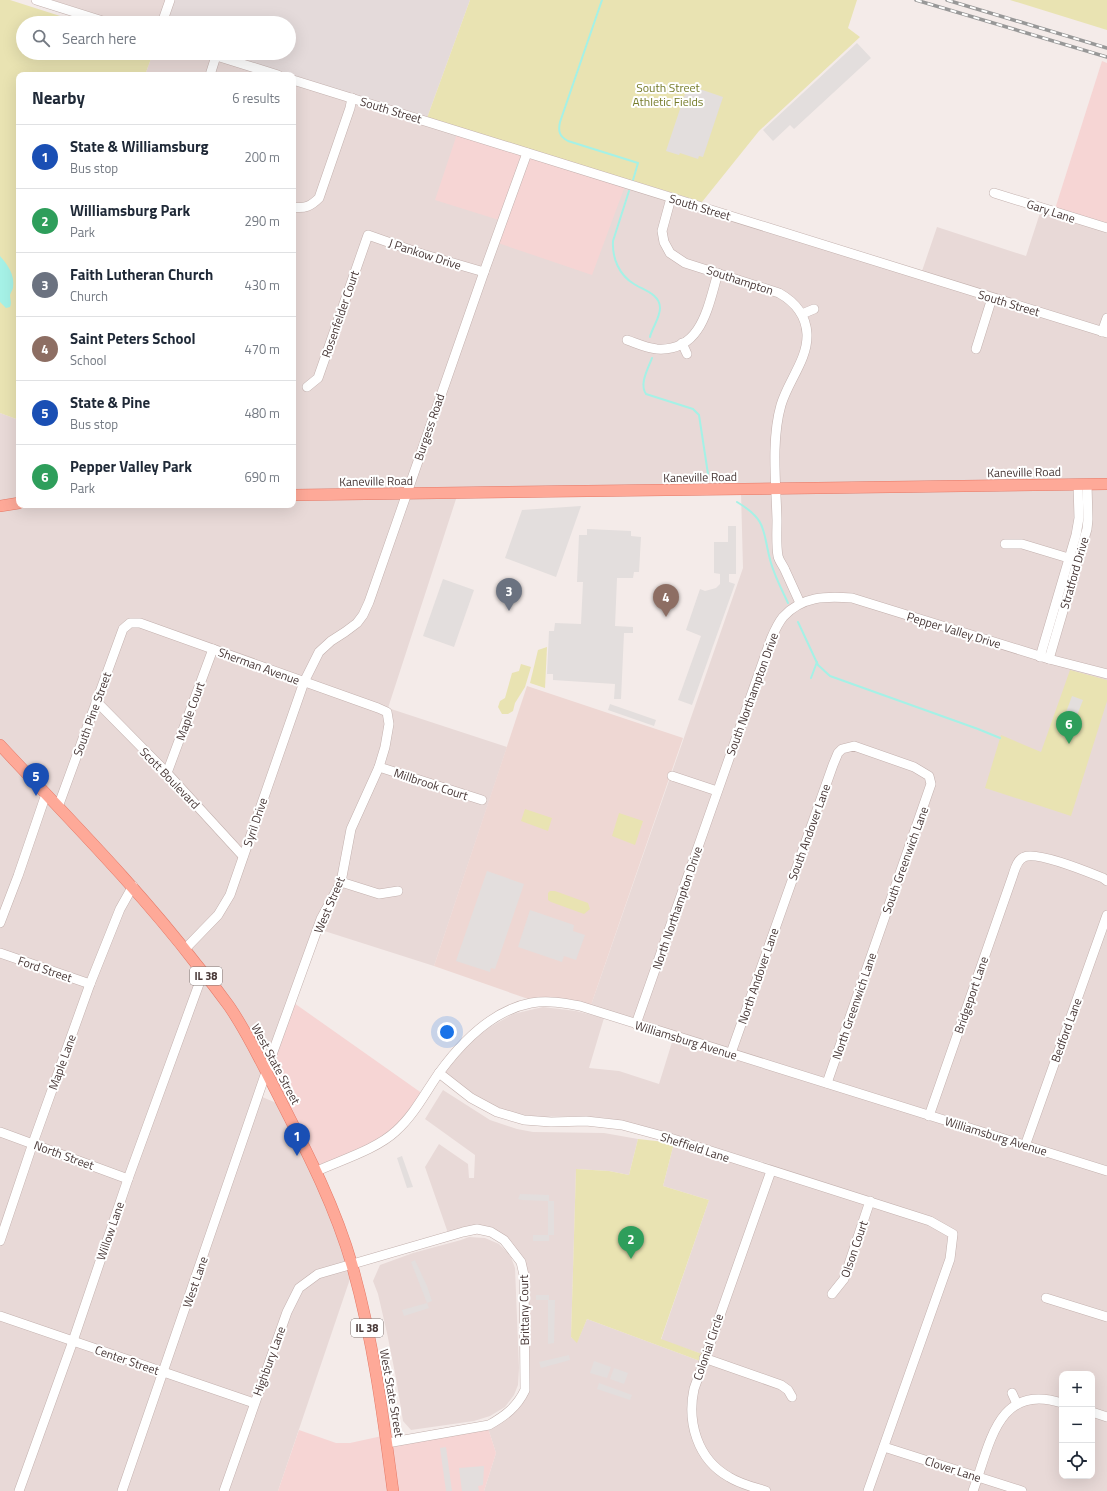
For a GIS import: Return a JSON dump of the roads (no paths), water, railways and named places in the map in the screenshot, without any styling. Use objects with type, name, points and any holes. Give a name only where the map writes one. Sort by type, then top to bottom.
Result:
[{"type":"main road","name":"Kaneville Road","points":[[296,495],[1107,484]]},
{"type":"main road","points":[[0,506],[16,503]]},
{"type":"main road","name":"West State Street","points":[[0,745],[133,886],[204,973],[229,1006],[247,1034],[317,1171],[336,1218],[352,1264],[369,1338],[384,1417],[393,1491]]},
{"type":"street","points":[[36,0],[87,16]]},
{"type":"street","points":[[164,16],[170,0]]},
{"type":"street","points":[[211,72],[215,60]]},
{"type":"street","points":[[229,60],[268,72]]},
{"type":"street","name":"South Street","points":[[296,81],[1105,333]]},
{"type":"street","points":[[296,207],[306,208],[312,205],[319,198],[350,108],[352,98]]},
{"type":"street","name":"Burgess Road","points":[[304,682],[319,652],[331,640],[357,623],[366,609],[484,272],[528,153]]},
{"type":"street","name":"Gary Lane","points":[[994,193],[1107,228]]},
{"type":"street","name":"Southampton","points":[[671,198],[662,231],[664,242],[668,250],[680,261],[779,293],[789,300],[802,314],[806,324],[806,346],[785,392],[778,417],[776,444],[776,489]]},
{"type":"street","name":"J Pankow Drive","points":[[367,237],[368,235],[422,254],[484,272]]},
{"type":"street","name":"Rosenfelder Court","points":[[307,387],[318,378],[367,237]]},
{"type":"street","points":[[627,340],[655,348],[673,348],[692,338],[701,324],[718,273]]},
{"type":"street","points":[[976,350],[992,298]]},
{"type":"street","points":[[802,314],[814,309]]},
{"type":"street","points":[[1105,333],[1107,318]]},
{"type":"street","points":[[682,343],[687,354]]},
{"type":"street","name":"Stratford Drive","points":[[1045,658],[1074,560],[1088,519],[1082,485]]},
{"type":"street","points":[[776,489],[778,556],[800,603]]},
{"type":"street","points":[[1005,544],[1022,544],[1074,560]]},
{"type":"street","name":"Pepper Valley Drive","points":[[800,603],[830,596],[852,598],[1045,658],[1107,674]]},
{"type":"street","name":"South Northampton Drive","points":[[717,791],[771,639],[782,618],[800,603]]},
{"type":"street","name":"Sherman Avenue","points":[[130,623],[140,623],[387,712]]},
{"type":"street","name":"South Pine Street","points":[[58,807],[123,629],[130,623]]},
{"type":"street","name":"Maple Court","points":[[167,773],[212,649]]},
{"type":"street","name":"Syril Drive","points":[[185,949],[210,924],[225,906],[244,856],[304,682]]},
{"type":"street","name":"Scott Boulevard","points":[[96,701],[167,773],[244,856]]},
{"type":"street","name":"West Street","points":[[267,1074],[321,919],[341,882],[351,829],[379,767],[389,724],[387,712]]},
{"type":"street","name":"South Andover Lane","points":[[785,898],[833,765],[838,753],[842,749],[854,746],[914,767],[929,776],[931,784],[929,792]]},
{"type":"street","name":"Millbrook Court","points":[[379,767],[482,800]]},
{"type":"street","points":[[672,776],[717,791]]},
{"type":"street","name":"North Northampton Drive","points":[[636,1024],[717,791]]},
{"type":"street","name":"South Greenwich Lane","points":[[881,928],[929,792]]},
{"type":"street","points":[[0,923],[46,794]]},
{"type":"street","name":"Bridgeport Lane","points":[[929,1116],[1019,860],[1024,857],[1040,856],[1103,878],[1107,881]]},
{"type":"street","points":[[341,882],[379,894],[398,891]]},
{"type":"street","name":"Maple Lane","points":[[0,1241],[33,1143],[90,984],[120,909],[133,886]]},
{"type":"street","name":"North Andover Lane","points":[[731,1053],[785,898]]},
{"type":"street","name":"Bedford Lane","points":[[1025,1146],[1107,915]]},
{"type":"street","name":"North Greenwich Lane","points":[[827,1083],[881,928]]},
{"type":"street","name":"Ford Street","points":[[0,953],[90,984]]},
{"type":"street","name":"Willow Lane","points":[[19,1491],[73,1341],[128,1179],[204,973]]},
{"type":"street","name":"Williamsburg Avenue","points":[[317,1171],[388,1138],[410,1117],[457,1049],[467,1038],[478,1030],[511,1010],[531,1003],[551,1002],[580,1006],[1025,1146],[1107,1170]]},
{"type":"street","name":"Sheffield Lane","points":[[439,1073],[471,1098],[498,1112],[524,1120],[551,1122],[586,1120],[622,1125],[670,1138],[935,1222],[953,1234],[950,1259],[884,1447]]},
{"type":"street","name":"West Lane","points":[[122,1491],[267,1074]]},
{"type":"street","name":"North Street","points":[[0,1132],[128,1179]]},
{"type":"street","name":"Colonial Circle","points":[[766,1491],[741,1483],[728,1476],[711,1463],[698,1444],[694,1433],[691,1410],[694,1389],[704,1358],[771,1171]]},
{"type":"street","name":"Olson Court","points":[[832,1294],[844,1279],[870,1201]]},
{"type":"street","name":"Brittany Court","points":[[352,1264],[463,1232],[477,1230],[491,1232],[504,1240],[521,1262],[524,1275],[525,1390],[517,1404],[502,1418],[488,1425],[387,1443]]},
{"type":"street","name":"Highbury Lane","points":[[224,1491],[287,1312],[299,1288],[318,1274],[352,1264]]},
{"type":"street","points":[[1046,1298],[1107,1317]]},
{"type":"street","name":"Center Street","points":[[0,1316],[254,1403]]},
{"type":"street","points":[[704,1358],[780,1385],[788,1390],[792,1397]]},
{"type":"street","points":[[1012,1393],[1017,1404]]},
{"type":"street","points":[[973,1491],[994,1432],[1005,1413],[1017,1404],[1034,1398],[1048,1399],[1059,1402]]},
{"type":"street","points":[[1095,1413],[1107,1417]]},
{"type":"street","points":[[868,1491],[884,1447]]},
{"type":"street","name":"Clover Lane","points":[[884,1447],[1022,1491]]},
{"type":"water","points":[[0,256],[8,267],[13,279],[13,288],[10,295],[11,306],[6,308],[0,302]]},
{"type":"waterway","points":[[602,0],[560,122],[559,131],[568,141],[638,163],[633,180]]},
{"type":"waterway","points":[[629,191],[613,241],[614,254],[615,260],[624,276],[654,296],[659,303],[659,315],[650,337]]},
{"type":"waterway","points":[[652,358],[645,376],[643,386],[644,390],[646,394],[693,409],[699,415],[708,474]]},
{"type":"waterway","points":[[737,502],[755,515],[763,528],[773,568],[788,603]]},
{"type":"waterway","points":[[798,622],[818,665],[830,676],[1000,738]]},
{"type":"waterway","points":[[811,678],[817,662]]},
{"type":"railway","points":[[916,0],[1107,57]]},
{"type":"railway","points":[[947,0],[1107,48]]},
{"type":"place","name":"Faith Lutheran Church","points":[[509,611]]},
{"type":"place","name":"Saint Peters School","points":[[666,617]]},
{"type":"place","name":"Pepper Valley Park","points":[[1069,744]]},
{"type":"place","name":"State & Pine","points":[[36,796]]},
{"type":"place","name":"State & Williamsburg","points":[[297,1156]]},
{"type":"place","name":"Williamsburg Park","points":[[631,1259]]},
{"type":"park label","name":"South Street Athletic Fields","points":[[668,94]]}]
